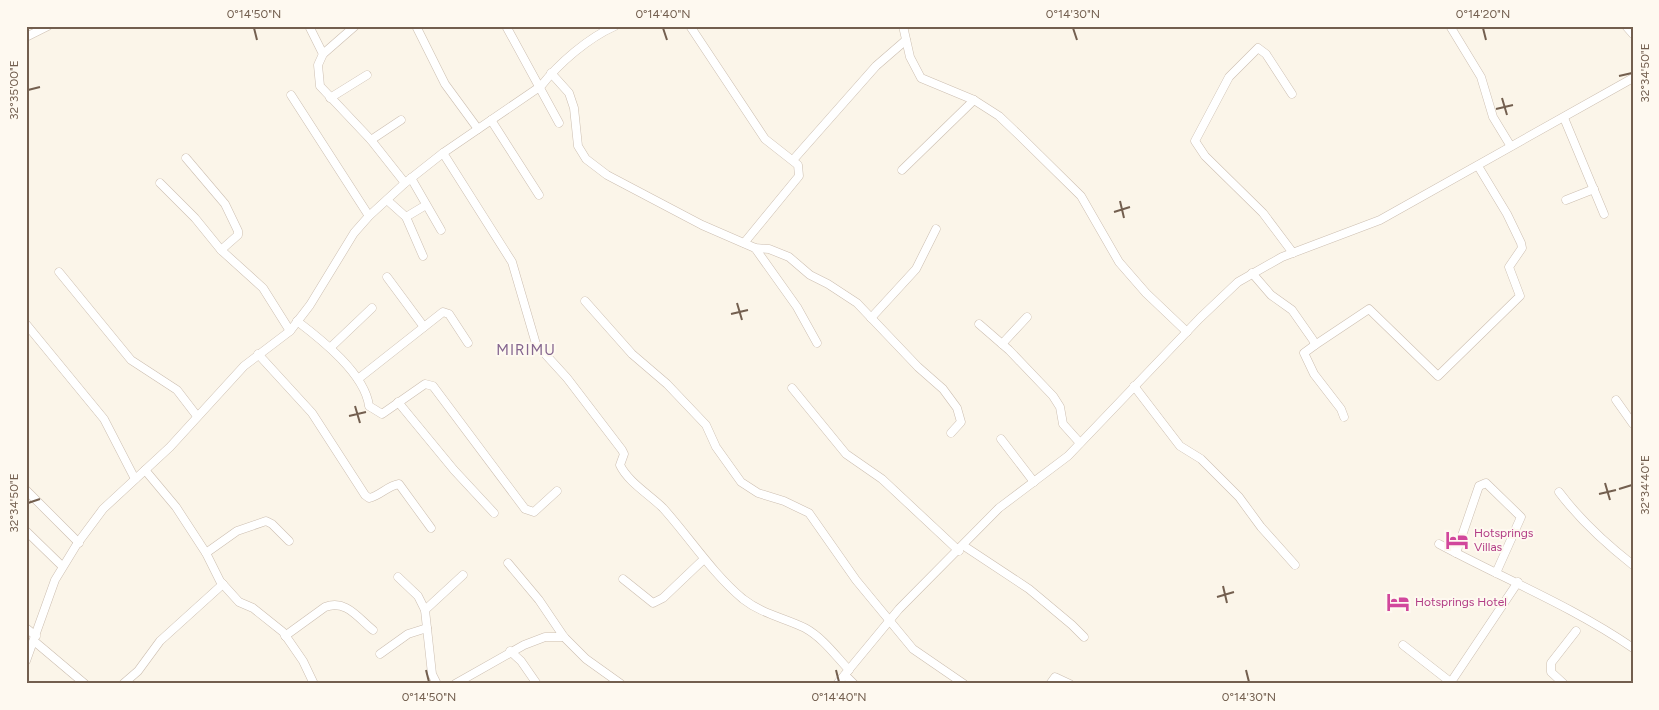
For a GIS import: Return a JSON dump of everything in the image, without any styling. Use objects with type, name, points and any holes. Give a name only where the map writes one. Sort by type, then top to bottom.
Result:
[{"type":"street","points":[[26,37],[48,26]]},
{"type":"street","points":[[309,26],[322,54]]},
{"type":"street","points":[[355,26],[322,54],[318,65],[320,86],[408,181],[426,205],[441,230]]},
{"type":"street","points":[[416,26],[445,84],[478,129]]},
{"type":"street","points":[[506,26],[541,86],[559,123]]},
{"type":"street","points":[[26,662],[55,580],[62,566],[103,509],[145,470],[258,354],[290,331],[310,305],[344,247],[369,216],[408,181],[444,153],[541,86],[551,73],[589,42],[615,26]]},
{"type":"street","points":[[690,26],[765,139],[798,165],[799,176],[744,243]]},
{"type":"street","points":[[903,26],[910,57],[921,78],[974,100],[999,116],[1081,196],[1119,262],[1146,293],[1187,332]]},
{"type":"street","points":[[1450,26],[1481,77],[1487,90],[1491,110],[1510,145]]},
{"type":"street","points":[[1626,26],[1633,34]]},
{"type":"street","points":[[793,160],[876,66],[906,40]]},
{"type":"street","points":[[1292,94],[1266,54],[1258,48],[1229,77],[1195,141],[1205,156],[1263,212],[1293,253]]},
{"type":"street","points":[[551,73],[568,93],[574,108],[578,146],[586,159],[614,179],[702,225],[754,248],[769,249],[789,257],[810,275],[857,303],[943,389],[957,408],[961,422],[951,434]]},
{"type":"street","points":[[330,98],[367,75]]},
{"type":"street","points":[[837,684],[890,620],[962,549],[1000,508],[1068,456],[1134,386],[1238,282],[1293,253],[1380,220],[1478,166],[1510,145],[1564,118],[1633,78]]},
{"type":"street","points":[[291,96],[369,216]]},
{"type":"street","points":[[902,170],[974,100]]},
{"type":"street","points":[[1564,118],[1604,214]]},
{"type":"street","points":[[370,140],[400,120]]},
{"type":"street","points":[[491,120],[539,195]]},
{"type":"street","points":[[444,153],[512,262],[536,344],[566,378],[622,450],[624,454],[620,465],[627,476],[649,494],[670,516],[704,559],[743,599],[769,614],[805,628],[823,641],[854,684]]},
{"type":"street","points":[[186,158],[225,204],[238,231],[238,235],[221,250]]},
{"type":"street","points":[[1344,417],[1341,408],[1314,374],[1304,353],[1315,345],[1370,309],[1438,376],[1520,296],[1509,266],[1522,248],[1521,243],[1507,214],[1478,166]]},
{"type":"street","points":[[160,183],[195,218],[221,250],[263,288],[290,331]]},
{"type":"street","points":[[1566,200],[1594,189]]},
{"type":"street","points":[[387,200],[406,217],[423,256]]},
{"type":"street","points":[[406,217],[426,205]]},
{"type":"street","points":[[871,318],[916,269],[936,229]]},
{"type":"street","points":[[754,248],[796,308],[817,343]]},
{"type":"street","points":[[59,272],[131,360],[177,390],[197,416]]},
{"type":"street","points":[[1252,274],[1271,295],[1292,310],[1315,345]]},
{"type":"street","points":[[387,277],[424,327]]},
{"type":"street","points":[[585,301],[632,354],[667,384],[706,425],[716,447],[741,482],[758,493],[809,512],[856,580],[913,649],[964,684]]},
{"type":"street","points":[[331,347],[372,308]]},
{"type":"street","points":[[358,379],[441,314],[447,312],[468,343]]},
{"type":"street","points":[[1002,344],[1027,317]]},
{"type":"street","points":[[297,321],[331,347],[358,379],[367,395],[369,406],[382,414],[392,409],[398,402],[425,384],[433,386],[525,509],[534,512],[557,491]]},
{"type":"street","points":[[26,324],[104,419],[135,479]]},
{"type":"street","points":[[979,324],[1002,344],[1053,396],[1060,407],[1063,424],[1080,443]]},
{"type":"street","points":[[258,354],[312,412],[365,495],[369,498],[374,498],[392,485],[398,484],[431,528]]},
{"type":"street","points":[[1134,386],[1180,446],[1201,460],[1239,497],[1261,527],[1295,565]]},
{"type":"street","points":[[792,388],[846,454],[882,480],[962,549],[1029,589],[1072,625],[1084,638]]},
{"type":"street","points":[[1616,400],[1633,424]]},
{"type":"street","points":[[398,402],[454,470],[494,513]]},
{"type":"street","points":[[1001,439],[1034,482]]},
{"type":"street","points":[[145,470],[176,507],[206,553],[223,584],[239,602],[253,608],[274,623],[303,661],[314,684]]},
{"type":"street","points":[[1456,553],[1479,486],[1486,484],[1521,517],[1496,573]]},
{"type":"street","points":[[26,490],[79,543]]},
{"type":"street","points":[[1559,492],[1574,512],[1602,541],[1633,565]]},
{"type":"street","points":[[206,553],[237,531],[266,521],[272,524],[289,541]]},
{"type":"street","points":[[26,531],[62,566]]},
{"type":"street","points":[[1439,544],[1564,605],[1633,648]]},
{"type":"street","points":[[623,579],[654,603],[663,598],[704,559]]},
{"type":"street","points":[[508,563],[539,600],[564,637],[586,659],[621,684]]},
{"type":"street","points":[[425,610],[463,575]]},
{"type":"street","points":[[398,577],[418,596],[425,610],[432,674],[437,684]]},
{"type":"street","points":[[1403,645],[1452,683],[1518,582]]},
{"type":"street","points":[[123,684],[138,671],[160,641],[223,584]]},
{"type":"street","points":[[285,636],[325,607],[333,604],[349,608],[373,630]]},
{"type":"street","points":[[26,628],[35,639],[85,684]]},
{"type":"street","points":[[380,654],[402,638],[428,628]]},
{"type":"street","points":[[1564,684],[1551,672],[1551,663],[1576,631]]},
{"type":"street","points":[[454,684],[510,651],[545,637],[564,637]]},
{"type":"street","points":[[510,651],[521,662],[537,684]]},
{"type":"street","points":[[1050,684],[1055,677],[1070,684]]},
{"type":"place","name":"Hotsprings Villas","points":[[1457,540]]},
{"type":"place","name":"Hotsprings Hotel","points":[[1398,602]]},
{"type":"district","name":"MIRIMU","points":[[526,350]]}]
